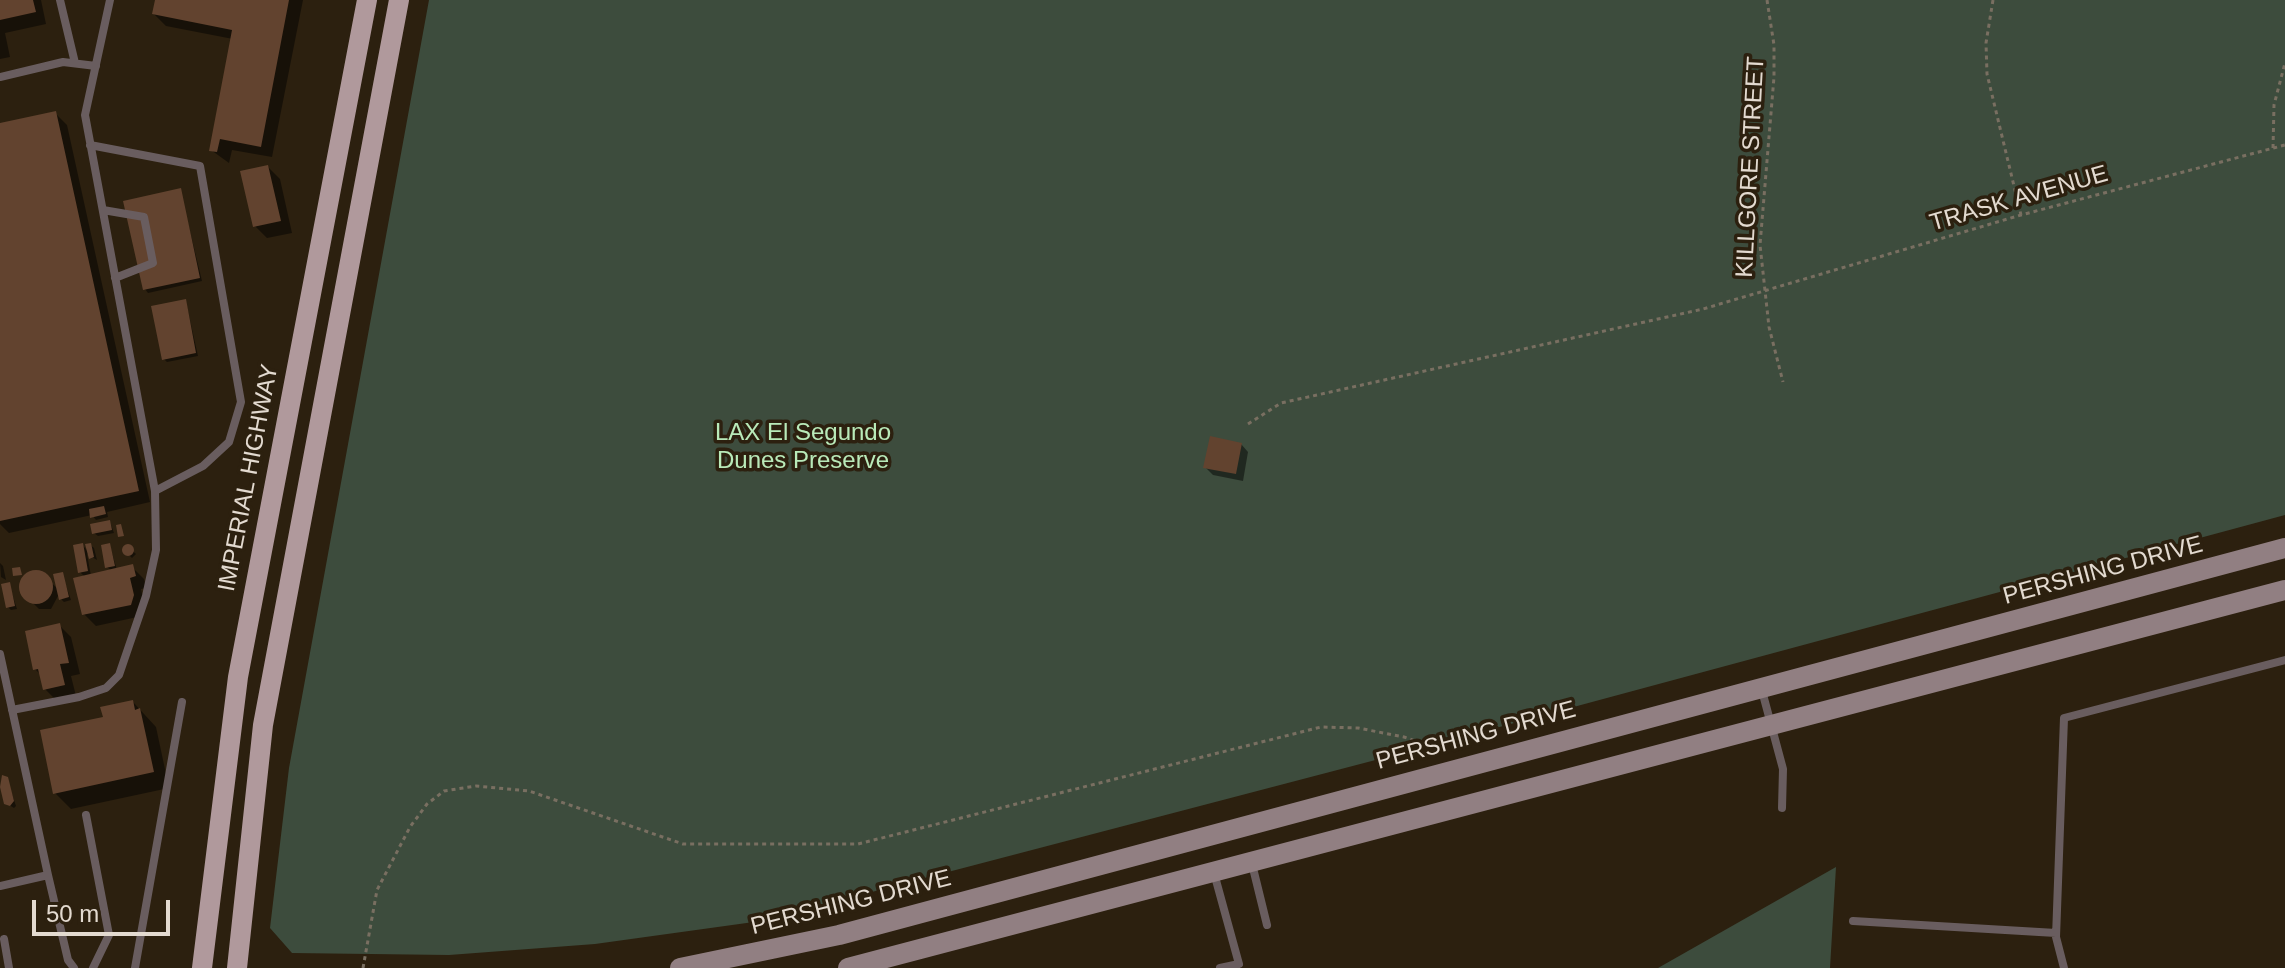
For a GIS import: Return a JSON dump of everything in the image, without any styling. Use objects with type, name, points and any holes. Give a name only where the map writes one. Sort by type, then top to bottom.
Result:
[{"type":"main road","name":"IMPERIAL HIGHWAY","points":[[202,968],[238,677],[367,0]]},
{"type":"main road","points":[[237,968],[263,725],[399,0]]},
{"type":"main road","name":"PERSHING DRIVE","points":[[680,968],[839,935],[2285,548]]},
{"type":"main road","points":[[848,968],[2285,590]]},
{"type":"lane","points":[[60,0],[75,63]]},
{"type":"lane","points":[[12,710],[79,697],[106,688],[119,675],[146,596],[156,550],[155,491],[85,115],[110,0]]},
{"type":"lane","points":[[0,77],[63,62],[96,66]]},
{"type":"lane","points":[[90,145],[200,166],[241,402],[229,442],[203,466],[155,491]]},
{"type":"lane","points":[[103,210],[144,217],[153,263],[115,278]]},
{"type":"lane","points":[[0,654],[4,696],[12,710],[68,960],[74,968]]},
{"type":"lane","points":[[2064,968],[2056,933],[2064,718],[2285,660]]},
{"type":"lane","points":[[1761,686],[1783,769],[1782,808]]},
{"type":"lane","points":[[135,968],[182,702]]},
{"type":"lane","points":[[86,815],[109,935],[93,968]]},
{"type":"lane","points":[[1252,863],[1267,925]]},
{"type":"lane","points":[[1214,872],[1239,964],[1220,968]]},
{"type":"lane","points":[[0,886],[48,875]]},
{"type":"lane","points":[[1853,921],[2056,933]]},
{"type":"lane","points":[[4,939],[9,968]]},
{"type":"path","name":"KILLGORE STREET","points":[[1767,0],[1774,67],[1760,245],[1763,290],[1783,382]]},
{"type":"path","points":[[1993,0],[1986,43],[1987,74],[2021,215]]},
{"type":"path","points":[[2273,148],[2274,105],[2285,63]]},
{"type":"path","name":"TRASK AVENUE","points":[[1248,424],[1281,403],[1703,309],[2021,215],[2285,145]]},
{"type":"path","points":[[363,968],[377,890],[410,827],[427,804],[444,791],[476,786],[529,791],[683,844],[858,844],[1321,727],[1358,728],[1404,737],[1429,746]]},
{"type":"green space","name":"LAX El Segundo Dunes Preserve","points":[[429,0],[2285,0],[2285,515],[1429,746],[761,921],[595,944],[449,955],[292,953],[270,928],[289,768]]},
{"type":"green space","points":[[1836,867],[1830,968],[1658,968]]},
{"type":"building","points":[[0,0],[33,0],[36,12],[0,20]]},
{"type":"building","points":[[155,0],[289,0],[261,147],[220,139],[217,152],[209,151],[232,30],[152,14]]},
{"type":"building","points":[[56,111],[139,491],[0,521],[0,123]]},
{"type":"building","points":[[268,165],[281,221],[253,227],[240,171]]},
{"type":"building","points":[[181,188],[200,278],[143,290],[123,201]]},
{"type":"building","points":[[186,299],[196,353],[162,360],[151,306]]},
{"type":"building","points":[[1210,436],[1242,443],[1236,474],[1203,468]]},
{"type":"building","points":[[104,506],[106,514],[90,518],[89,509]]},
{"type":"building","points":[[110,520],[112,530],[92,534],[90,524]]},
{"type":"building","points":[[121,524],[124,536],[118,537],[116,525]]},
{"type":"building","points":[[83,543],[88,571],[78,573],[73,545]]},
{"type":"building","points":[[91,543],[94,557],[89,559],[85,544]]},
{"type":"building","points":[[110,543],[115,566],[105,568],[101,545]]},
{"type":"building","points":[[128,544],[134,550],[128,556],[122,550]]},
{"type":"building","points":[[133,564],[136,576],[130,578],[134,595],[131,605],[82,615],[73,578]]},
{"type":"building","points":[[20,567],[22,575],[13,576],[12,568]]},
{"type":"building","points":[[36,570],[48,575],[53,587],[48,599],[36,604],[24,599],[19,587],[24,575]]},
{"type":"building","points":[[63,572],[69,597],[59,600],[53,574]]},
{"type":"building","points":[[10,582],[15,606],[6,608],[1,584]]},
{"type":"building","points":[[60,623],[69,663],[60,664],[65,685],[43,690],[38,669],[33,670],[25,631]]},
{"type":"building","points":[[133,700],[135,710],[140,708],[154,772],[53,794],[40,730],[103,717],[100,707]]},
{"type":"building","points":[[2,775],[8,777],[14,801],[10,806],[4,804],[0,787]]}]
